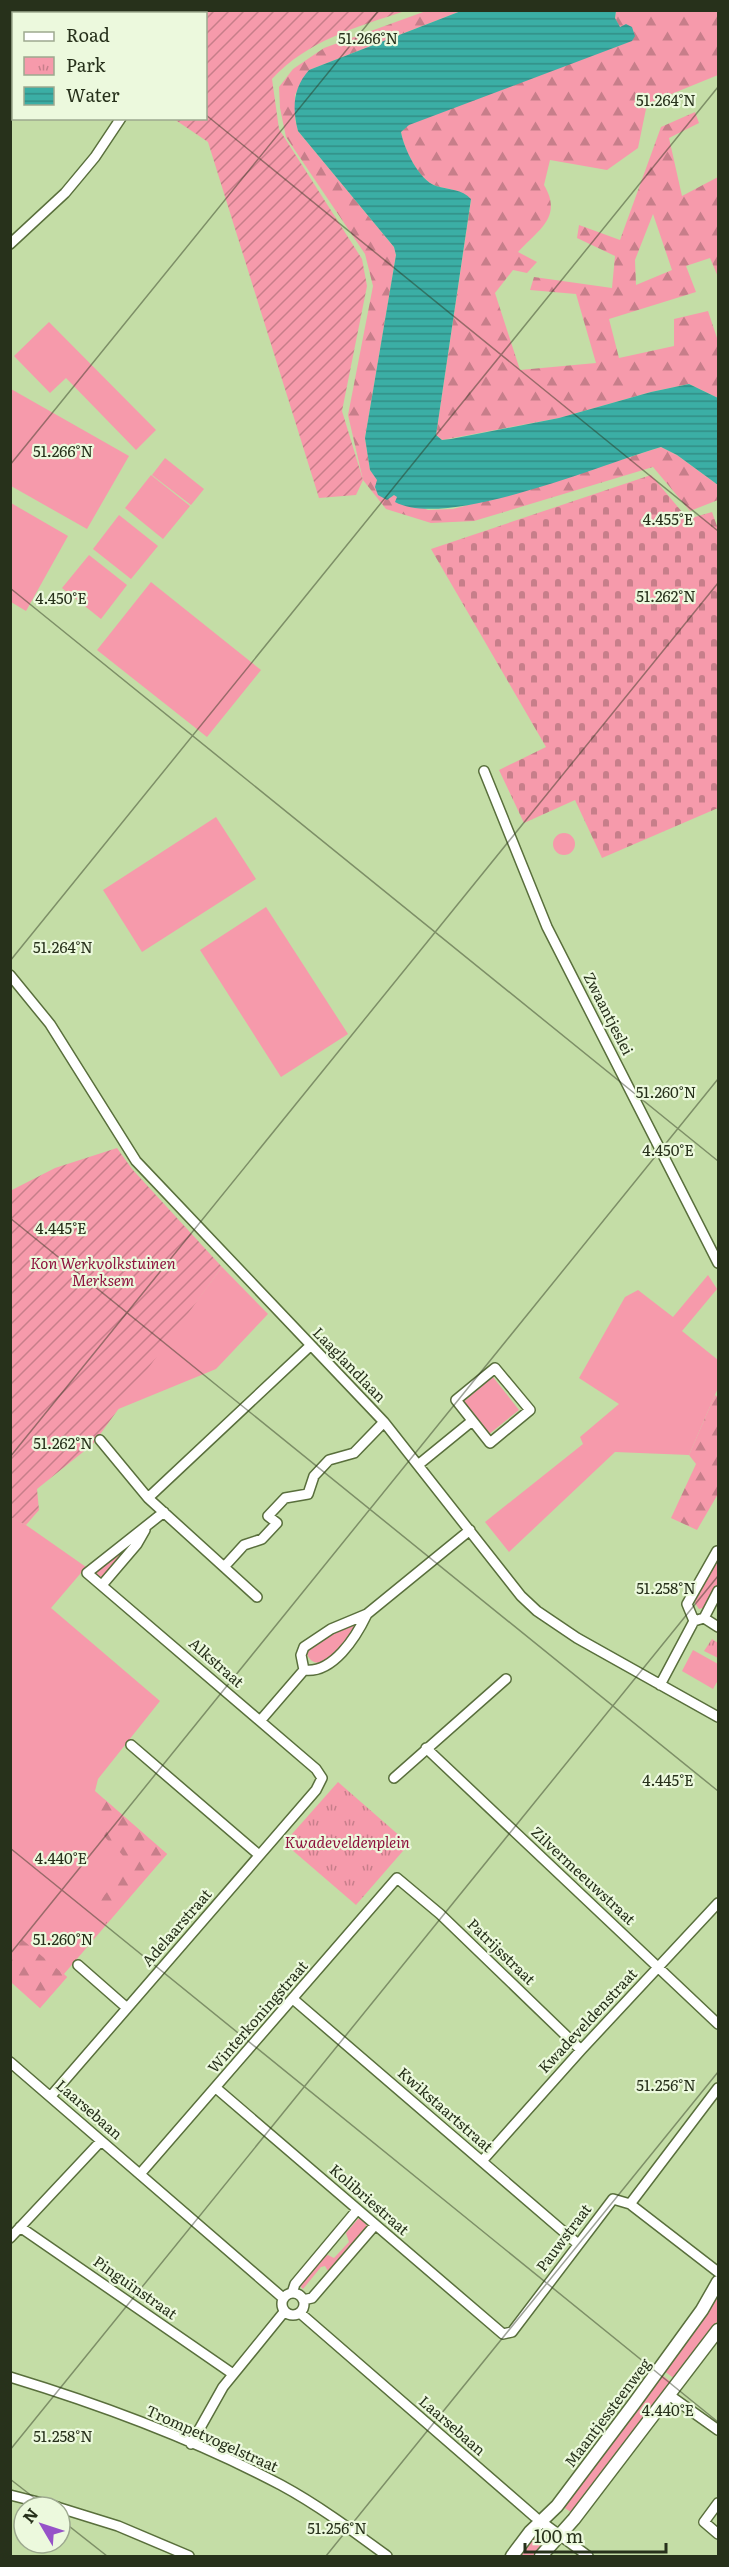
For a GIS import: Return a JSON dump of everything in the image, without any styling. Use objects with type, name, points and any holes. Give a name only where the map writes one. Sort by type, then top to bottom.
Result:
[{"type":"street","points":[[10,244],[65,193],[95,157],[120,120]]},
{"type":"street","name":"Zwaantjeslei","points":[[484,771],[547,927],[718,1263]]},
{"type":"street","name":"Laaglandlaan","points":[[10,975],[50,1024],[136,1161],[384,1422],[521,1596],[537,1611],[577,1638],[716,1715]]},
{"type":"street","points":[[148,1498],[310,1346]]},
{"type":"street","points":[[495,1368],[530,1410],[490,1443],[472,1421],[456,1400],[495,1368]]},
{"type":"street","points":[[418,1466],[472,1421]]},
{"type":"street","points":[[224,1567],[244,1545],[262,1539],[276,1523],[268,1516],[285,1498],[308,1494],[314,1476],[329,1460],[354,1453],[384,1422]]},
{"type":"street","points":[[100,1440],[148,1498],[258,1597]]},
{"type":"street","points":[[102,1585],[137,1544],[146,1528],[164,1512]]},
{"type":"street","name":"Alkstraat","points":[[146,1528],[131,1537],[87,1573],[316,1769],[322,1778]]},
{"type":"street","points":[[304,1670],[301,1655],[304,1647],[331,1629],[367,1614],[470,1530]]},
{"type":"street","points":[[718,1552],[687,1604],[699,1620],[718,1627]]},
{"type":"street","points":[[660,1685],[718,1591]]},
{"type":"street","points":[[260,1721],[304,1670],[318,1670],[330,1663],[357,1635],[367,1614]]},
{"type":"street","points":[[394,1779],[426,1748],[506,1679]]},
{"type":"street","points":[[716,1715],[718,1705]]},
{"type":"street","points":[[131,1744],[260,1855]]},
{"type":"street","name":"Zilvermeeuwstraat","points":[[426,1748],[718,2024]]},
{"type":"street","name":"Adelaarstraat","points":[[51,2096],[316,1790],[322,1778]]},
{"type":"street","name":"Winterkoningstraat","points":[[140,2174],[398,1878]]},
{"type":"street","name":"Patrijsstraat","points":[[398,1878],[440,1914],[581,2050]]},
{"type":"street","name":"Kwadeveldenstraat","points":[[482,2161],[581,2050],[718,1903]]},
{"type":"street","points":[[78,1965],[127,2008]]},
{"type":"street","name":"Kwikstaartstraat","points":[[293,1999],[578,2244]]},
{"type":"street","name":"Laarsebaan","points":[[10,2062],[541,2522],[588,2556]]},
{"type":"street","name":"Kolibriestraat","points":[[216,2088],[503,2334]]},
{"type":"street","points":[[718,2088],[630,2204],[718,2272]]},
{"type":"street","points":[[10,2238],[101,2141]]},
{"type":"street","name":"Pauwstraat","points":[[503,2334],[512,2332],[613,2199],[630,2204]]},
{"type":"street","points":[[191,2444],[232,2374],[292,2304],[295,2283],[357,2210]]},
{"type":"street","points":[[292,2304],[312,2298],[375,2225]]},
{"type":"street","name":"Pinguïnstraat","points":[[20,2227],[232,2374]]},
{"type":"street","name":"Maantjessteenweg","points":[[512,2556],[557,2506],[702,2310],[718,2282]]},
{"type":"street","points":[[541,2556],[574,2519],[718,2330]]},
{"type":"street","name":"Trompetvogelstraat","points":[[10,2377],[56,2391],[191,2444],[282,2486],[387,2556]]},
{"type":"street","points":[[669,2395],[718,2430]]},
{"type":"street","points":[[718,2503],[704,2522],[718,2534]]},
{"type":"street","points":[[72,2511],[118,2526],[189,2556]]},
{"type":"green space","points":[[206,10],[405,11],[334,36],[301,54],[272,79],[279,129],[362,259],[367,286],[342,411],[363,480],[356,495],[319,498],[208,142],[175,120],[207,120],[207,12],[204,12]]},
{"type":"green space","points":[[426,11],[461,11],[309,70],[295,95],[295,119],[298,131],[394,247],[396,255],[365,438],[370,470],[391,496],[394,495],[428,510],[453,509],[542,485],[661,447],[677,455],[718,485],[718,500],[690,511],[653,467],[474,521],[431,523],[386,509],[363,480],[348,415],[373,286],[365,254],[286,137],[280,108],[279,87],[293,69],[324,48]]},
{"type":"green space","points":[[616,11],[718,11],[718,75],[647,104],[638,148],[607,170],[550,160],[544,185],[549,196],[550,214],[546,222],[518,252],[537,262],[527,273],[513,270],[495,293],[520,370],[596,363],[576,294],[530,290],[534,277],[612,288],[615,256],[577,238],[579,225],[620,240],[661,127],[695,112],[699,123],[669,138],[682,196],[718,177],[718,277],[710,258],[686,266],[696,292],[609,319],[619,358],[674,346],[674,319],[708,311],[718,341],[718,398],[689,384],[651,392],[559,418],[442,440],[436,435],[471,200],[464,194],[436,186],[424,178],[405,147],[401,132],[408,125],[620,28],[615,18]],"holes":[[[653,214],[672,270],[636,285],[635,260]]]},
{"type":"green space","points":[[49,322],[156,430],[136,450],[66,378],[50,393],[14,356]]},
{"type":"green space","points":[[11,389],[129,456],[87,529],[11,486]]},
{"type":"green space","points":[[165,458],[204,489],[191,505],[152,475]]},
{"type":"green space","points":[[151,475],[190,506],[163,539],[125,508]]},
{"type":"green space","points":[[651,475],[688,519],[712,512],[718,529],[718,808],[602,858],[575,800],[524,823],[499,770],[546,747],[431,549]]},
{"type":"green space","points":[[11,503],[68,536],[26,611],[11,602]]},
{"type":"green space","points":[[119,515],[158,546],[131,579],[93,549]]},
{"type":"green space","points":[[89,555],[127,585],[101,619],[62,588]]},
{"type":"green space","points":[[151,582],[261,670],[207,737],[97,650]]},
{"type":"green space","points":[[216,817],[256,879],[142,952],[103,890]]},
{"type":"green space","points":[[564,833],[572,836],[575,844],[572,852],[564,855],[556,852],[553,844],[556,836]]},
{"type":"green space","points":[[266,907],[348,1034],[281,1077],[200,950]]},
{"type":"green space","name":"Kon Werkvolkstuinen Merksem","points":[[117,1148],[132,1169],[222,1267],[93,1444],[37,1489],[39,1510],[26,1525],[10,1517],[10,1191],[55,1168]]},
{"type":"green space","points":[[222,1267],[268,1314],[216,1369],[116,1410]]},
{"type":"green space","points":[[708,1275],[717,1289],[682,1331],[718,1360],[718,1388],[689,1455],[615,1452],[509,1552],[485,1522],[583,1444],[580,1437],[619,1404],[579,1378],[625,1297],[638,1290],[673,1317]]},
{"type":"green space","points":[[493,1377],[519,1410],[488,1435],[462,1403]]},
{"type":"green space","points":[[715,1395],[718,1397],[718,1494],[697,1530],[671,1518],[696,1464],[689,1455]]},
{"type":"green space","points":[[11,1517],[86,1567],[51,1608],[160,1701],[98,1779],[95,1791],[167,1854],[64,1974],[67,1977],[40,2008],[11,1982]]},
{"type":"green space","points":[[133,1542],[105,1575],[100,1577],[95,1572]]},
{"type":"green space","points":[[718,1560],[718,1584],[706,1607],[699,1609],[695,1603],[698,1591],[715,1561]]},
{"type":"green space","points":[[350,1624],[355,1627],[341,1649],[326,1661],[318,1663],[312,1661],[307,1654],[311,1647]]},
{"type":"green space","points":[[712,1639],[718,1643],[718,1658],[704,1651]]},
{"type":"green space","points":[[693,1650],[718,1664],[718,1680],[713,1689],[682,1671]]},
{"type":"green space","name":"Kwadeveldenplein","points":[[338,1782],[409,1844],[356,1905],[284,1843]]},
{"type":"green space","points":[[104,1799],[167,1854],[106,1924],[95,1914],[98,1905],[121,1876],[128,1863],[100,1829],[96,1812]]},
{"type":"green space","points":[[19,1937],[67,1977],[40,2008],[11,1982],[11,1951]]},
{"type":"green space","points":[[362,2218],[367,2226],[328,2271],[325,2266],[321,2267],[303,2289],[300,2286],[325,2256],[334,2258],[349,2242],[346,2233],[358,2219]]},
{"type":"green space","points":[[718,2291],[718,2320],[675,2379],[664,2371],[703,2319]]},
{"type":"green space","points":[[661,2374],[672,2383],[581,2504],[571,2512],[563,2507]]},
{"type":"green space","points":[[535,2537],[543,2543],[534,2556],[520,2556]]},
{"type":"water","points":[[461,11],[616,11],[615,18],[620,27],[626,24],[632,27],[635,36],[632,41],[409,125],[401,132],[405,147],[418,171],[430,183],[459,192],[471,199],[436,435],[442,440],[451,439],[559,418],[651,392],[689,384],[718,398],[718,485],[677,455],[661,447],[525,491],[450,508],[419,508],[395,502],[397,497],[394,495],[387,500],[378,495],[375,487],[377,480],[370,470],[365,438],[396,255],[394,247],[298,131],[295,99],[300,84],[309,70]]}]
